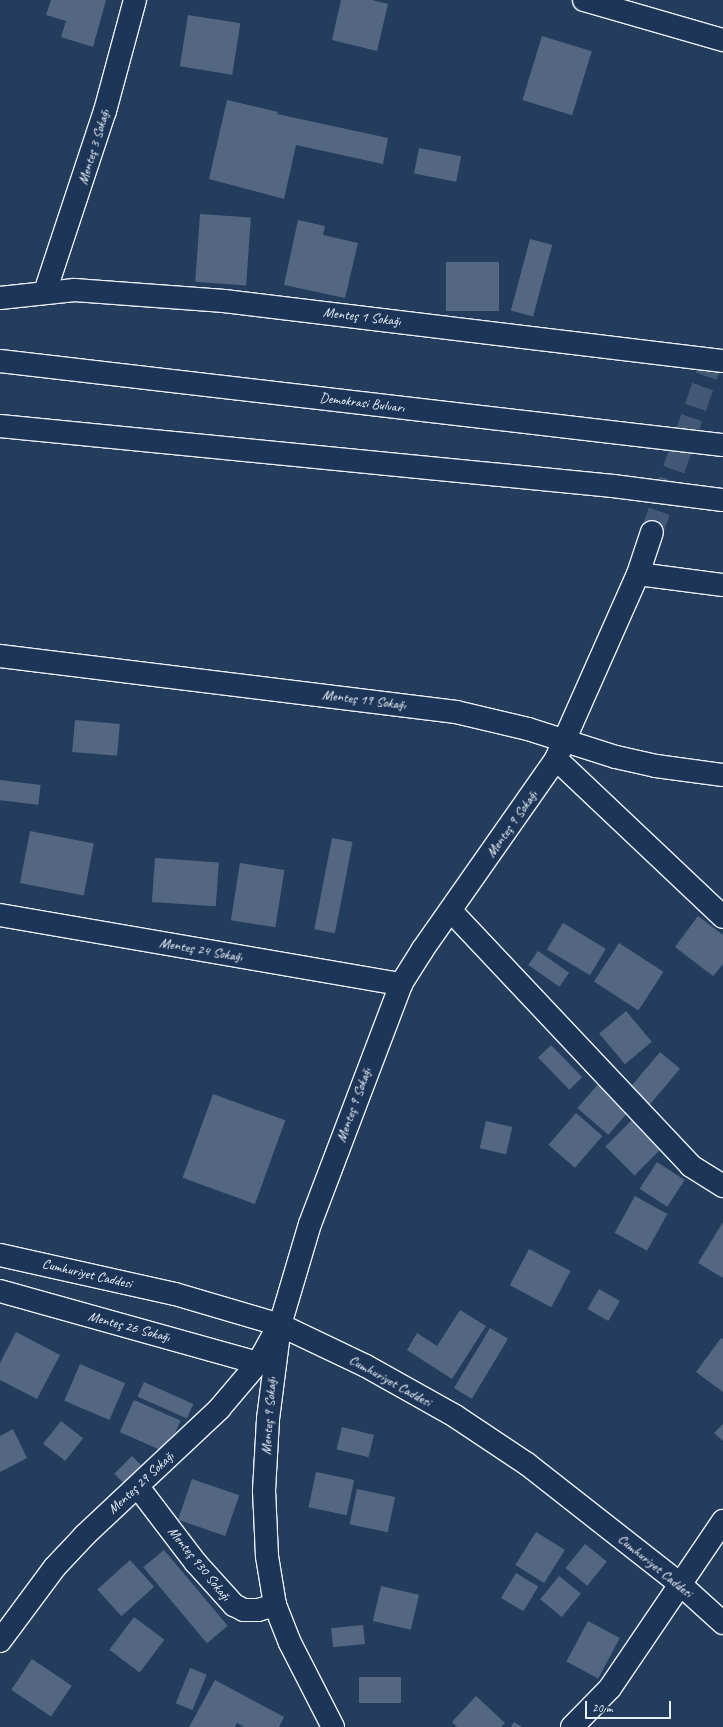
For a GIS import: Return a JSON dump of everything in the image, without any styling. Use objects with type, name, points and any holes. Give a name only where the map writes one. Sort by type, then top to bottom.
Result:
[{"type":"main road","name":"Menteş 3 Sokağı","points":[[45,292],[100,126],[135,0]]},
{"type":"main road","points":[[584,0],[723,40]]},
{"type":"main road","name":"Menteş 1 Sokağı","points":[[0,298],[45,292],[102,291],[224,301],[719,355]]},
{"type":"main road","name":"Demokrasi Bulvarı","points":[[0,361],[723,445]]},
{"type":"main road","points":[[0,426],[613,486],[723,500]]},
{"type":"main road","name":"Menteş 9 Sokağı","points":[[333,1727],[290,1643],[275,1605],[267,1556],[264,1491],[272,1375],[280,1324],[310,1224],[402,984],[423,949],[451,911],[560,749],[638,574],[652,532]]},
{"type":"main road","points":[[638,574],[723,585]]},
{"type":"main road","name":"Menteş 19 Sokağı","points":[[0,656],[448,711],[502,722],[560,749],[723,775]]},
{"type":"main road","points":[[560,749],[723,917]]},
{"type":"main road","points":[[451,911],[691,1166],[723,1186]]},
{"type":"main road","name":"Menteş 24 Sokağı","points":[[0,915],[402,984]]},
{"type":"main road","name":"Cumhuriyet Caddesi","points":[[0,1255],[175,1294],[280,1324],[366,1366],[455,1416],[527,1464],[680,1584],[723,1623]]},
{"type":"main road","name":"Menteş 26 Sokağı","points":[[0,1291],[258,1363]]},
{"type":"main road","name":"Menteş 29 Sokağı","points":[[0,1641],[55,1567],[85,1535],[138,1487],[219,1409],[258,1363],[280,1324]]},
{"type":"main road","name":"Menteş 930 Sokağı","points":[[138,1487],[196,1563],[234,1605],[244,1610],[258,1610],[275,1605]]},
{"type":"main road","points":[[572,1727],[610,1688],[723,1521]]},
{"type":"building","points":[[51,0],[106,0],[93,47],[61,37],[66,21],[46,15]]},
{"type":"building","points":[[341,0],[372,0],[388,4],[377,51],[332,40]]},
{"type":"building","points":[[188,15],[240,23],[232,75],[180,66]]},
{"type":"building","points":[[542,36],[592,51],[572,115],[522,100]]},
{"type":"building","points":[[227,100],[278,112],[277,114],[388,138],[383,164],[296,145],[284,199],[209,179]]},
{"type":"building","points":[[419,148],[461,156],[456,182],[414,174]]},
{"type":"building","points":[[200,214],[251,218],[246,285],[195,282]]},
{"type":"building","points":[[298,220],[325,226],[323,235],[358,243],[345,298],[284,285]]},
{"type":"building","points":[[530,239],[552,245],[533,316],[511,310]]},
{"type":"building","points":[[446,262],[499,262],[499,311],[446,311]]},
{"type":"building","points":[[75,720],[120,724],[117,756],[72,752]]},
{"type":"building","points":[[0,780],[41,785],[38,805],[0,800]]},
{"type":"building","points":[[30,831],[94,843],[84,895],[20,883]]},
{"type":"building","points":[[332,838],[353,842],[335,933],[314,929]]},
{"type":"building","points":[[155,858],[219,862],[216,906],[152,902]]},
{"type":"building","points":[[240,863],[284,870],[275,927],[231,920]]},
{"type":"building","points":[[698,916],[723,935],[723,964],[713,976],[675,947]]},
{"type":"building","points":[[563,923],[606,949],[590,975],[547,950]]},
{"type":"building","points":[[619,943],[663,972],[638,1010],[594,982]]},
{"type":"building","points":[[538,951],[569,973],[559,987],[528,965]]},
{"type":"building","points":[[626,1011],[652,1042],[625,1064],[599,1033]]},
{"type":"building","points":[[551,1045],[582,1077],[569,1090],[538,1058]]},
{"type":"building","points":[[660,1052],[680,1069],[648,1106],[629,1090]]},
{"type":"building","points":[[599,1083],[630,1110],[608,1135],[577,1108]]},
{"type":"building","points":[[213,1094],[285,1120],[255,1204],[183,1178]]},
{"type":"building","points":[[576,1113],[602,1136],[575,1168],[548,1145]]},
{"type":"building","points":[[633,1119],[662,1148],[634,1176],[605,1147]]},
{"type":"building","points":[[486,1121],[512,1127],[506,1154],[480,1148]]},
{"type":"building","points":[[657,1162],[685,1180],[667,1207],[640,1189]]},
{"type":"building","points":[[635,1196],[667,1214],[647,1251],[615,1233]]},
{"type":"building","points":[[723,1222],[723,1278],[698,1263]]},
{"type":"building","points":[[529,1249],[570,1271],[551,1307],[510,1285]]},
{"type":"building","points":[[599,1289],[620,1301],[608,1321],[588,1309]]},
{"type":"building","points":[[460,1310],[486,1326],[452,1379],[407,1350],[417,1333],[437,1346]]},
{"type":"building","points":[[490,1328],[508,1339],[472,1399],[454,1388]]},
{"type":"building","points":[[16,1332],[60,1355],[37,1399],[0,1380],[0,1363]]},
{"type":"building","points":[[721,1338],[723,1339],[723,1392],[696,1372]]},
{"type":"building","points":[[80,1364],[125,1383],[109,1420],[64,1401]]},
{"type":"building","points":[[144,1382],[193,1404],[187,1419],[137,1397]]},
{"type":"building","points":[[134,1400],[181,1421],[166,1453],[120,1432]]},
{"type":"building","points":[[61,1421],[83,1438],[65,1461],[43,1444]]},
{"type":"building","points":[[723,1424],[723,1441],[714,1433]]},
{"type":"building","points":[[342,1427],[374,1435],[368,1457],[336,1449]]},
{"type":"building","points":[[13,1429],[27,1458],[0,1472],[0,1436]]},
{"type":"building","points":[[132,1456],[145,1469],[127,1486],[114,1474]]},
{"type":"building","points":[[316,1472],[354,1480],[347,1515],[309,1507]]},
{"type":"building","points":[[192,1479],[239,1495],[225,1536],[178,1520]]},
{"type":"building","points":[[357,1489],[395,1497],[388,1532],[350,1524]]},
{"type":"building","points":[[536,1532],[565,1550],[544,1583],[515,1565]]},
{"type":"building","points":[[585,1544],[607,1562],[587,1586],[565,1568]]},
{"type":"building","points":[[164,1550],[228,1626],[207,1643],[143,1567]]},
{"type":"building","points":[[130,1560],[154,1587],[121,1616],[97,1589]]},
{"type":"building","points":[[516,1573],[538,1586],[523,1611],[501,1598]]},
{"type":"building","points":[[559,1576],[581,1594],[562,1617],[540,1599]]},
{"type":"building","points":[[381,1586],[419,1595],[411,1630],[373,1621]]},
{"type":"building","points":[[134,1617],[164,1640],[140,1673],[109,1650]]},
{"type":"building","points":[[588,1621],[620,1638],[598,1679],[566,1662]]},
{"type":"building","points":[[363,1625],[365,1644],[333,1647],[331,1628]]},
{"type":"building","points":[[32,1659],[72,1686],[51,1717],[11,1690]]},
{"type":"building","points":[[190,1668],[207,1675],[192,1710],[176,1703]]},
{"type":"building","points":[[359,1677],[401,1677],[401,1703],[359,1703]]},
{"type":"building","points":[[215,1680],[284,1717],[279,1727],[244,1727],[237,1723],[235,1727],[189,1727]]},
{"type":"building","points":[[476,1696],[505,1723],[501,1727],[457,1727],[452,1722]]},
{"type":"building","points":[[514,1722],[522,1727],[511,1727]]},
{"type":"tunnel","points":[[652,532],[712,360]]}]
